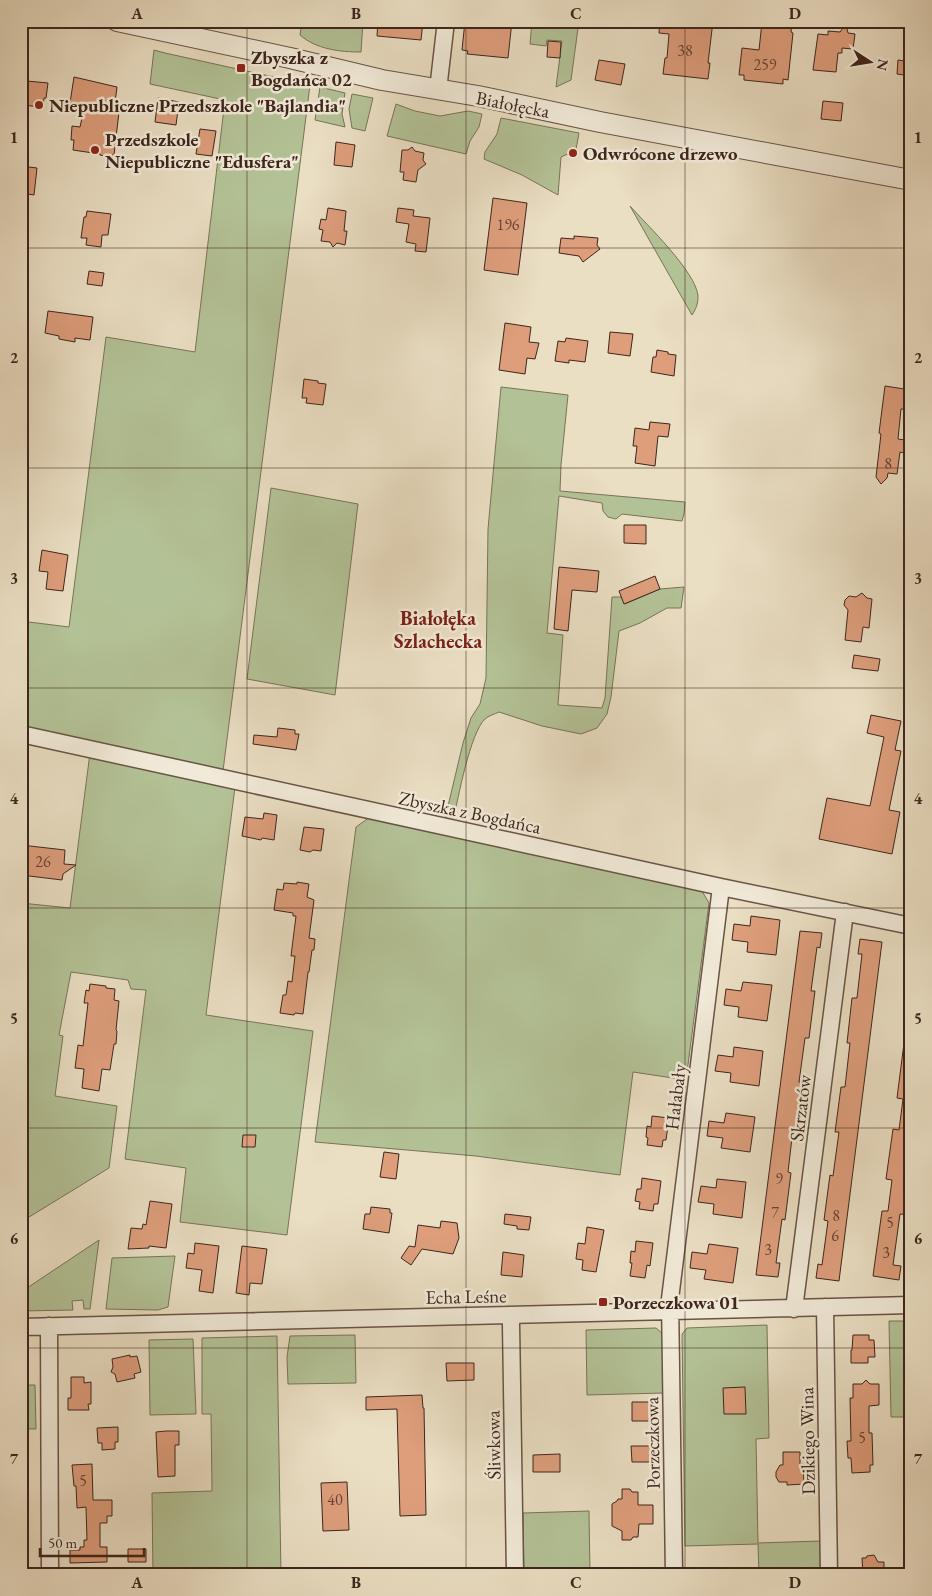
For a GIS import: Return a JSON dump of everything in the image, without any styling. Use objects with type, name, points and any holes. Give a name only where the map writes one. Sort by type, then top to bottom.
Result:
[{"type":"street","name":"Białołęcka","points":[[118,21],[382,80],[478,96],[600,122],[911,180]]},
{"type":"street","points":[[438,90],[446,21]]},
{"type":"street","name":"Zbyszka z Bogdańca","points":[[21,734],[720,887],[911,926]]},
{"type":"street","name":"Hałabały","points":[[670,1311],[720,887]]},
{"type":"street","name":"Skrzatów","points":[[794,1309],[845,912]]},
{"type":"street","name":"Echa Leśne","points":[[21,1327],[911,1305]]},
{"type":"street","name":"Dzikiego Wina","points":[[825,1307],[830,1575]]},
{"type":"street","name":"Porzeczkowa","points":[[670,1311],[674,1575]]},
{"type":"street","name":"Śliwkowa","points":[[512,1315],[515,1575]]},
{"type":"street","points":[[49,1326],[50,1575]]},
{"type":"green space","points":[[302,21],[363,21],[361,52],[336,50],[313,44],[300,35]]},
{"type":"green space","points":[[532,21],[579,21],[571,80],[556,87],[562,41],[547,40],[546,46],[530,44]]},
{"type":"green space","points":[[154,50],[310,85],[223,771],[21,728],[21,621],[69,627],[106,337],[195,352],[225,100],[150,84]]},
{"type":"green space","points":[[320,87],[345,93],[342,114],[345,127],[315,120]]},
{"type":"green space","points":[[352,94],[373,98],[365,131],[352,128],[349,109]]},
{"type":"green space","points":[[396,104],[415,111],[440,116],[468,111],[482,114],[479,127],[470,141],[466,154],[387,136]]},
{"type":"green space","points":[[501,118],[579,133],[575,155],[572,152],[561,157],[558,195],[522,175],[484,159],[485,152],[497,134]]},
{"type":"green space","points":[[630,206],[670,249],[689,274],[698,296],[698,302],[692,315]]},
{"type":"green space","points":[[501,387],[568,395],[560,491],[685,502],[682,521],[622,514],[616,519],[608,517],[603,511],[602,503],[559,496],[547,633],[563,635],[558,705],[602,708],[605,698],[612,597],[621,597],[625,604],[660,589],[684,587],[681,608],[667,608],[640,623],[619,631],[611,697],[607,714],[597,728],[581,734],[542,726],[499,712],[485,719],[474,738],[461,783],[453,821],[445,819],[463,743],[471,718],[480,704],[486,678],[488,529]]},
{"type":"green space","points":[[271,488],[358,504],[335,695],[247,679]]},
{"type":"green space","points":[[90,753],[235,787],[206,1015],[313,1031],[287,1235],[180,1222],[186,1168],[125,1159],[146,990],[131,989],[128,980],[71,972],[59,1035],[63,1036],[55,1096],[117,1106],[109,1168],[21,1222],[21,903],[70,908]]},
{"type":"green space","points":[[370,817],[702,891],[709,903],[686,1080],[633,1072],[620,1175],[476,1156],[315,1142],[356,827]]},
{"type":"green space","points":[[99,1240],[90,1309],[84,1309],[83,1300],[72,1301],[73,1310],[21,1311],[21,1292]]},
{"type":"green space","points":[[175,1256],[168,1307],[158,1310],[106,1309],[112,1258]]},
{"type":"green space","points":[[889,1321],[911,1321],[911,1417],[891,1417]]},
{"type":"green space","points":[[767,1325],[769,1438],[756,1439],[758,1543],[820,1541],[821,1575],[759,1575],[758,1544],[685,1546],[682,1334],[687,1328]]},
{"type":"green space","points":[[656,1328],[663,1334],[664,1393],[587,1395],[586,1330]]},
{"type":"green space","points":[[355,1335],[356,1383],[288,1384],[287,1357],[290,1336]]},
{"type":"green space","points":[[277,1336],[281,1575],[153,1575],[152,1493],[212,1491],[211,1414],[202,1414],[202,1338]]},
{"type":"green space","points":[[193,1339],[196,1414],[150,1415],[149,1340]]},
{"type":"green space","points":[[21,1385],[35,1385],[36,1429],[21,1429]]},
{"type":"green space","points":[[589,1511],[590,1575],[524,1575],[523,1513]]},
{"type":"building","points":[[378,21],[423,21],[421,40],[377,36]]},
{"type":"building","points":[[465,21],[512,21],[508,58],[467,54],[468,51],[462,50]]},
{"type":"building","points":[[660,21],[713,21],[708,79],[663,74],[665,58],[667,58],[669,34],[659,33]]},
{"type":"building","points":[[780,21],[792,21],[791,32],[793,33],[788,80],[783,79],[783,84],[744,80],[744,75],[739,75],[742,48],[759,50],[762,22],[779,24]]},
{"type":"building","points":[[846,24],[848,33],[855,34],[853,49],[842,48],[842,53],[838,53],[836,72],[813,70],[818,34],[828,35],[828,31],[840,32]]},
{"type":"building","points":[[548,41],[561,42],[560,58],[547,57]]},
{"type":"building","points":[[599,60],[625,64],[621,85],[595,80]]},
{"type":"building","points":[[898,60],[911,62],[911,76],[897,74]]},
{"type":"building","points":[[74,77],[117,87],[114,111],[119,112],[114,155],[112,157],[73,150],[74,140],[71,140],[72,126],[80,127],[85,104],[70,103]]},
{"type":"building","points":[[27,81],[48,83],[43,107],[21,105],[21,101],[25,98]]},
{"type":"building","points":[[158,98],[179,102],[176,125],[155,122]]},
{"type":"building","points":[[823,101],[843,103],[841,121],[821,119]]},
{"type":"building","points":[[200,129],[216,131],[212,156],[196,154]]},
{"type":"building","points":[[336,142],[355,145],[352,167],[334,165]]},
{"type":"building","points":[[412,147],[415,151],[424,153],[423,160],[426,164],[418,170],[416,182],[403,180],[404,172],[400,172],[402,150],[408,150]]},
{"type":"building","points":[[21,166],[37,168],[34,195],[21,193]]},
{"type":"building","points":[[493,198],[527,203],[518,275],[484,270]]},
{"type":"building","points":[[328,208],[346,211],[344,231],[347,231],[345,245],[337,243],[333,247],[330,242],[321,241],[323,230],[319,229],[321,219],[326,220]]},
{"type":"building","points":[[398,208],[414,210],[413,216],[430,218],[426,252],[415,251],[416,244],[406,242],[409,224],[396,222]]},
{"type":"building","points":[[87,211],[111,214],[108,235],[102,235],[101,247],[86,245],[87,238],[81,238],[84,217],[86,217]]},
{"type":"building","points":[[574,236],[598,238],[597,245],[600,249],[583,262],[579,256],[559,253],[561,238],[574,239]]},
{"type":"building","points":[[89,271],[104,273],[102,286],[87,284]]},
{"type":"building","points":[[48,311],[93,317],[90,340],[75,338],[75,342],[59,339],[59,336],[45,333]]},
{"type":"building","points":[[505,323],[531,327],[529,342],[539,343],[535,359],[527,358],[525,374],[499,370]]},
{"type":"building","points":[[610,332],[633,334],[630,356],[608,353]]},
{"type":"building","points":[[566,338],[588,341],[585,362],[569,360],[569,363],[555,361],[558,341],[565,342]]},
{"type":"building","points":[[657,350],[676,355],[674,376],[651,372],[653,357],[656,357]]},
{"type":"building","points":[[304,379],[326,384],[323,405],[306,403],[307,398],[302,398]]},
{"type":"building","points":[[885,386],[911,390],[911,409],[901,409],[898,439],[905,440],[904,453],[900,452],[897,474],[888,473],[887,478],[881,484],[876,477]]},
{"type":"building","points":[[650,422],[670,424],[668,437],[658,436],[655,466],[635,463],[637,446],[633,446],[635,428],[649,430]]},
{"type":"building","points":[[624,525],[646,525],[646,544],[624,543]]},
{"type":"building","points":[[42,550],[68,555],[63,591],[46,589],[48,572],[39,571]]},
{"type":"building","points":[[559,567],[599,571],[597,592],[572,590],[568,631],[554,629]]},
{"type":"building","points":[[655,576],[660,589],[624,604],[619,591]]},
{"type":"building","points":[[862,593],[867,598],[872,599],[869,628],[863,627],[861,642],[845,640],[848,610],[844,605],[845,600],[849,596],[856,597]]},
{"type":"building","points":[[854,655],[880,659],[878,671],[852,668]]},
{"type":"building","points":[[871,715],[901,721],[895,750],[901,751],[889,810],[900,812],[892,854],[819,839],[827,798],[870,806],[884,737],[867,733]]},
{"type":"building","points":[[278,728],[295,730],[295,734],[299,734],[296,750],[253,744],[254,735],[277,737]]},
{"type":"building","points":[[264,813],[277,815],[274,840],[262,838],[261,840],[242,836],[245,817],[263,819]]},
{"type":"building","points":[[304,827],[324,829],[321,851],[313,850],[310,852],[300,850]]},
{"type":"building","points":[[21,845],[65,850],[64,864],[76,865],[63,874],[62,880],[21,875]]},
{"type":"building","points":[[297,882],[309,884],[307,897],[314,900],[309,938],[315,939],[308,972],[303,1014],[295,1013],[294,1015],[280,1013],[288,981],[292,982],[295,956],[291,956],[296,916],[293,916],[293,913],[274,910],[277,889],[283,890],[284,883],[297,884]]},
{"type":"building","points":[[751,916],[780,920],[776,955],[747,952],[748,942],[732,940],[734,924],[750,926]]},
{"type":"building","points":[[800,931],[822,933],[820,948],[817,947],[811,991],[815,991],[809,1038],[805,1038],[799,1082],[803,1082],[797,1129],[793,1129],[788,1172],[791,1173],[785,1220],[782,1219],[776,1263],[780,1263],[778,1277],[756,1275]]},
{"type":"building","points":[[860,939],[882,942],[839,1281],[816,1278],[818,1264],[822,1265],[828,1221],[824,1220],[830,1175],[833,1176],[839,1132],[835,1132],[841,1087],[845,1087],[850,1043],[847,1043],[852,998],[857,998],[862,954],[858,954]]},
{"type":"building","points":[[743,982],[772,985],[767,1021],[738,1017],[739,1007],[724,1005],[726,989],[741,991]]},
{"type":"building","points":[[90,984],[115,989],[114,1000],[119,1001],[116,1044],[114,1044],[110,1070],[102,1069],[99,1091],[82,1088],[84,1069],[75,1068],[78,1045],[83,1046],[88,1003],[84,1003],[86,990],[89,991]]},
{"type":"building","points":[[904,1043],[911,1044],[911,1133],[904,1181],[911,1182],[911,1215],[900,1214],[893,1265],[901,1266],[899,1280],[873,1276],[882,1211],[888,1211],[892,1180],[886,1179],[893,1129],[899,1130],[903,1099],[897,1098]]},
{"type":"building","points":[[734,1047],[763,1051],[759,1086],[730,1082],[731,1073],[715,1071],[718,1055],[733,1057]]},
{"type":"building","points":[[726,1113],[755,1117],[750,1152],[721,1148],[723,1138],[707,1136],[709,1121],[724,1123]]},
{"type":"building","points":[[652,1116],[669,1118],[666,1140],[663,1140],[662,1147],[647,1145],[647,1126],[651,1127]]},
{"type":"building","points":[[243,1135],[256,1135],[255,1147],[242,1147]]},
{"type":"building","points":[[384,1152],[399,1154],[396,1179],[380,1177]]},
{"type":"building","points":[[642,1178],[661,1181],[658,1204],[654,1204],[653,1211],[639,1209],[640,1202],[635,1201],[637,1189],[641,1189]]},
{"type":"building","points":[[717,1179],[746,1182],[742,1218],[713,1214],[714,1204],[698,1202],[701,1186],[716,1188]]},
{"type":"building","points":[[150,1201],[172,1204],[166,1248],[149,1246],[149,1248],[128,1249],[131,1228],[142,1229],[143,1224],[146,1225]]},
{"type":"building","points":[[371,1207],[390,1209],[390,1213],[392,1213],[389,1233],[363,1229],[365,1214],[370,1214]]},
{"type":"building","points":[[505,1214],[531,1217],[529,1230],[517,1229],[517,1226],[504,1224]]},
{"type":"building","points":[[441,1221],[457,1223],[459,1238],[453,1254],[422,1249],[411,1265],[401,1258],[409,1246],[415,1247],[418,1225],[440,1228]]},
{"type":"building","points":[[587,1227],[604,1230],[596,1272],[582,1270],[583,1260],[576,1259],[578,1243],[585,1244]]},
{"type":"building","points":[[636,1241],[653,1243],[650,1266],[647,1265],[645,1278],[630,1276],[631,1251],[635,1252]]},
{"type":"building","points":[[195,1243],[219,1246],[213,1293],[199,1291],[202,1270],[186,1268],[188,1253],[194,1254]]},
{"type":"building","points":[[709,1244],[738,1248],[733,1283],[704,1279],[706,1270],[690,1268],[692,1252],[707,1254]]},
{"type":"building","points":[[242,1246],[267,1249],[262,1284],[250,1283],[249,1295],[236,1293]]},
{"type":"building","points":[[503,1252],[524,1255],[522,1277],[501,1275]]},
{"type":"building","points":[[853,1335],[869,1335],[869,1340],[874,1340],[875,1357],[868,1357],[868,1363],[851,1363]]},
{"type":"building","points":[[130,1355],[130,1357],[137,1356],[141,1372],[134,1374],[135,1378],[117,1382],[115,1374],[111,1372],[113,1367],[112,1359]]},
{"type":"building","points":[[446,1363],[474,1363],[474,1380],[447,1381]]},
{"type":"building","points":[[71,1377],[84,1377],[84,1383],[91,1382],[91,1404],[88,1404],[89,1410],[68,1410],[68,1398],[71,1398]]},
{"type":"building","points":[[866,1380],[870,1384],[879,1384],[879,1405],[869,1406],[869,1433],[872,1433],[873,1465],[870,1465],[870,1472],[852,1473],[851,1458],[848,1458],[847,1441],[851,1441],[850,1398],[853,1398],[853,1384],[862,1384]]},
{"type":"building","points":[[745,1387],[746,1414],[724,1414],[723,1388]]},
{"type":"building","points":[[422,1395],[424,1408],[426,1515],[400,1516],[397,1409],[366,1410],[366,1397]]},
{"type":"building","points":[[632,1402],[649,1402],[649,1406],[653,1406],[653,1421],[632,1421]]},
{"type":"building","points":[[118,1427],[118,1442],[115,1442],[115,1449],[102,1450],[102,1443],[98,1443],[97,1428]]},
{"type":"building","points":[[179,1431],[179,1445],[175,1445],[175,1476],[158,1477],[156,1432]]},
{"type":"building","points":[[631,1446],[651,1446],[651,1462],[632,1462]]},
{"type":"building","points":[[783,1452],[800,1452],[804,1484],[787,1485],[787,1482],[779,1482],[776,1472],[780,1465],[783,1465]]},
{"type":"building","points":[[560,1454],[560,1472],[533,1472],[533,1455]]},
{"type":"building","points":[[92,1464],[93,1500],[112,1500],[112,1516],[107,1516],[107,1523],[100,1523],[100,1547],[107,1547],[107,1562],[70,1563],[70,1550],[80,1550],[80,1547],[84,1547],[84,1540],[87,1540],[86,1507],[77,1508],[76,1486],[74,1486],[72,1465]]},
{"type":"building","points":[[347,1482],[349,1530],[323,1531],[321,1483]]},
{"type":"building","points":[[622,1489],[638,1492],[638,1505],[653,1505],[653,1524],[639,1524],[638,1537],[633,1537],[631,1540],[622,1540],[622,1531],[612,1526],[612,1504],[618,1499],[622,1499]]},
{"type":"building","points":[[128,1549],[146,1549],[146,1562],[128,1562]]},
{"type":"building","points":[[874,1555],[878,1562],[884,1562],[884,1575],[863,1575],[862,1558]]},
{"type":"place","name":"Zbyszka z Bogdańca 02","points":[[241,68]]},
{"type":"place","name":"Niepubliczne Przedszkole \"Bajlandia\"","points":[[39,105]]},
{"type":"place","name":"Przedszkole Niepubliczne \"Edusfera\"","points":[[95,150]]},
{"type":"place","name":"Odwrócone drzewo","points":[[573,153]]},
{"type":"place","name":"Porzeczkowa 01","points":[[603,1302]]},
{"type":"district","name":"Białołęka Szlachecka","points":[[438,630]]}]
